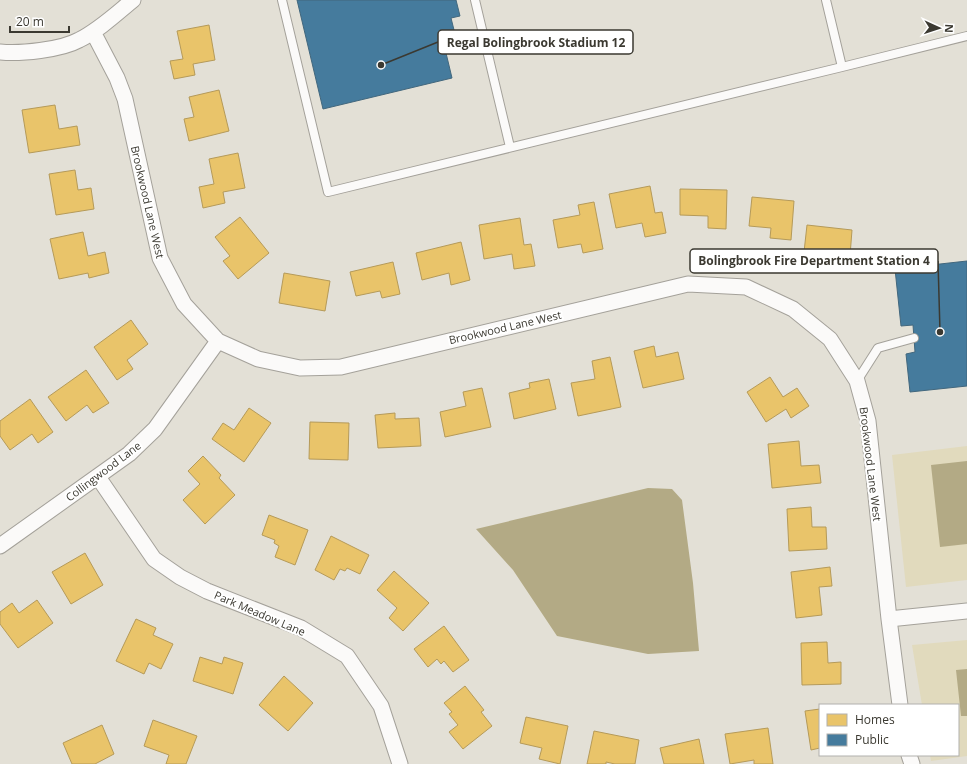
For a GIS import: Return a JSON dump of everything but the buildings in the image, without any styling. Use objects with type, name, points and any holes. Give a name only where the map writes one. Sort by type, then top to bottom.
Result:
[{"type":"street","points":[[0,52],[31,52],[77,41],[93,32],[133,0]]},
{"type":"street","name":"Brookwood Lane West","points":[[93,32],[118,78],[125,99],[160,258],[184,304],[218,341],[258,359],[300,368],[341,367],[688,284],[746,287],[793,309],[830,339],[857,380],[868,422],[900,704]]},
{"type":"street","name":"Collingwood Lane","points":[[0,546],[98,477],[128,454],[155,429],[218,341]]},
{"type":"street","name":"Park Meadow Lane","points":[[98,477],[154,560],[180,577],[207,591],[302,628],[347,656],[381,706],[400,764]]},
{"type":"street","points":[[889,618],[967,611]]},
{"type":"lane","points":[[282,0],[328,192],[967,36]]},
{"type":"lane","points":[[475,0],[510,147]]},
{"type":"lane","points":[[826,0],[842,67]]},
{"type":"lane","points":[[857,380],[878,348],[914,338]]},
{"type":"shaded area","points":[[967,446],[967,580],[906,587],[892,455]]},
{"type":"shaded area","points":[[967,461],[967,544],[940,547],[931,465]]},
{"type":"shaded area","points":[[648,488],[672,489],[682,500],[693,583],[699,651],[648,654],[557,636],[513,570],[476,529]]},
{"type":"shaded area","points":[[967,640],[967,756],[931,761],[930,756],[959,756],[959,704],[922,704],[912,645]]},
{"type":"shaded area","points":[[967,669],[967,716],[961,716],[956,670]]},
{"type":"place","name":"Regal Bolingbrook Stadium 12","points":[[381,65]]},
{"type":"place","name":"Bolingbrook Fire Department Station 4","points":[[940,332]]}]
